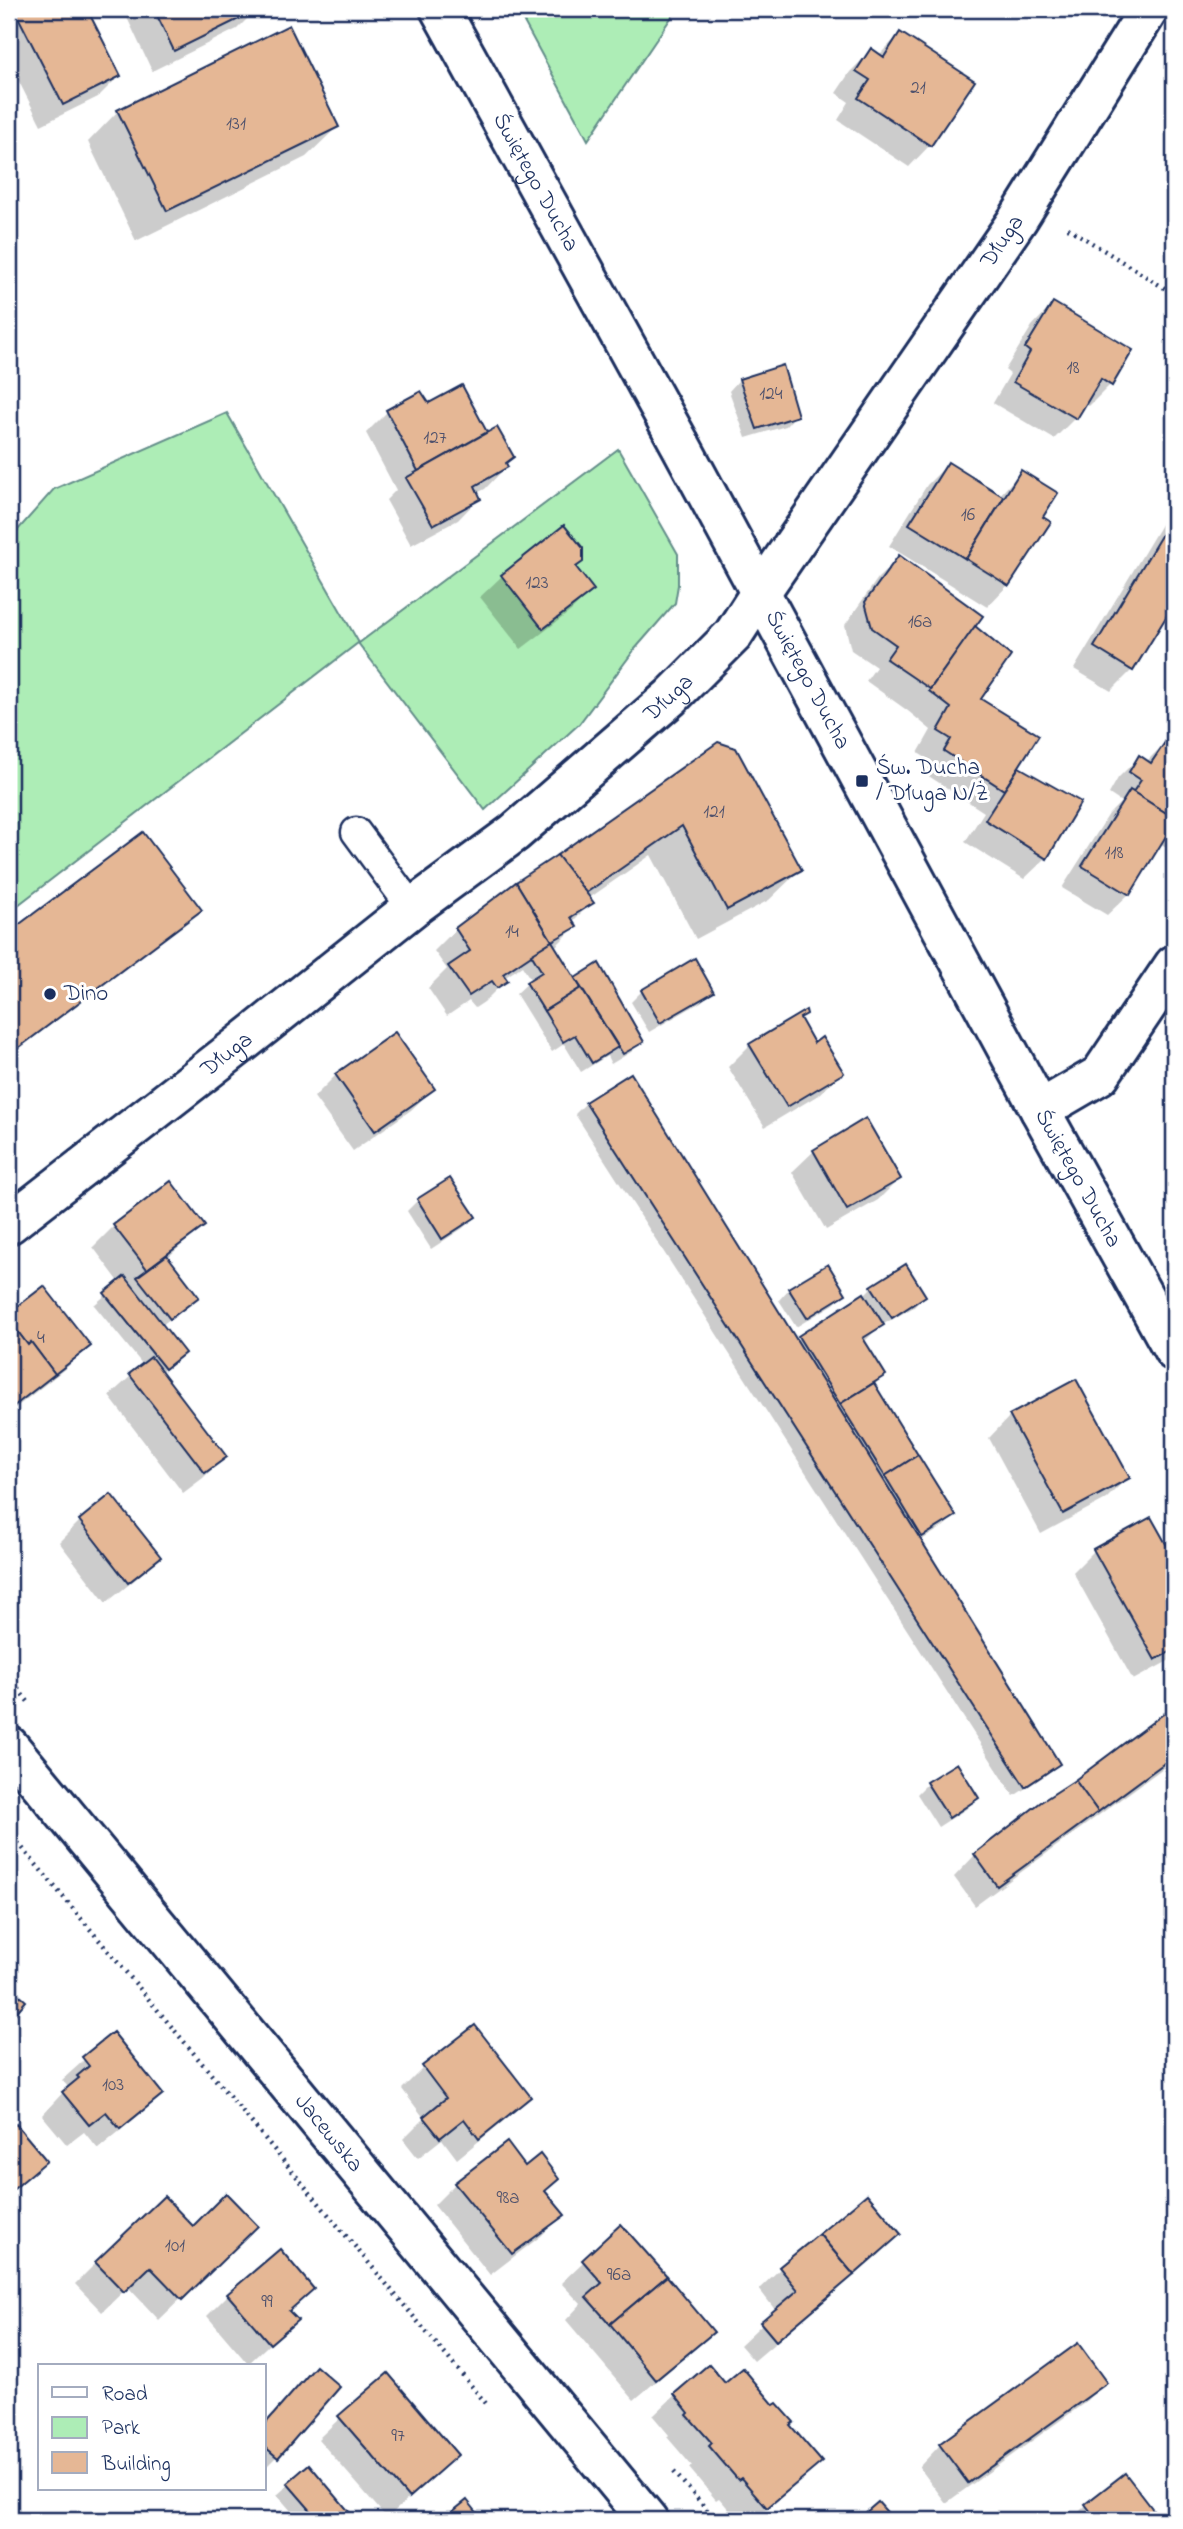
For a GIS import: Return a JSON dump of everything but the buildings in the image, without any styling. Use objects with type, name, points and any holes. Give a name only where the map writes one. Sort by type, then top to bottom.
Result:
[{"type":"street","name":"Świętego Ducha","points":[[440,9],[1174,1351]]},
{"type":"street","name":"Długa","points":[[9,1224],[412,908],[514,833],[671,697],[733,635],[1018,219],[1149,9]]},
{"type":"street","points":[[1040,1110],[1100,1075],[1174,965]]},
{"type":"street","name":"Jacewska","points":[[9,1746],[648,2520]]},
{"type":"lane","points":[[356,832],[412,908]]},
{"type":"path","points":[[1063,224],[1174,294]]},
{"type":"path","points":[[9,1832],[495,2414]]},
{"type":"green space","points":[[517,9],[677,9],[588,140]]},
{"type":"green space","points":[[227,413],[359,643],[618,449],[678,554],[675,603],[635,649],[579,724],[485,810],[358,643],[9,912],[9,540],[54,489]]},
{"type":"place","name":"Św. Ducha / Długa N/Ż","points":[[862,781]]},
{"type":"place","name":"Dino","points":[[50,994]]}]
